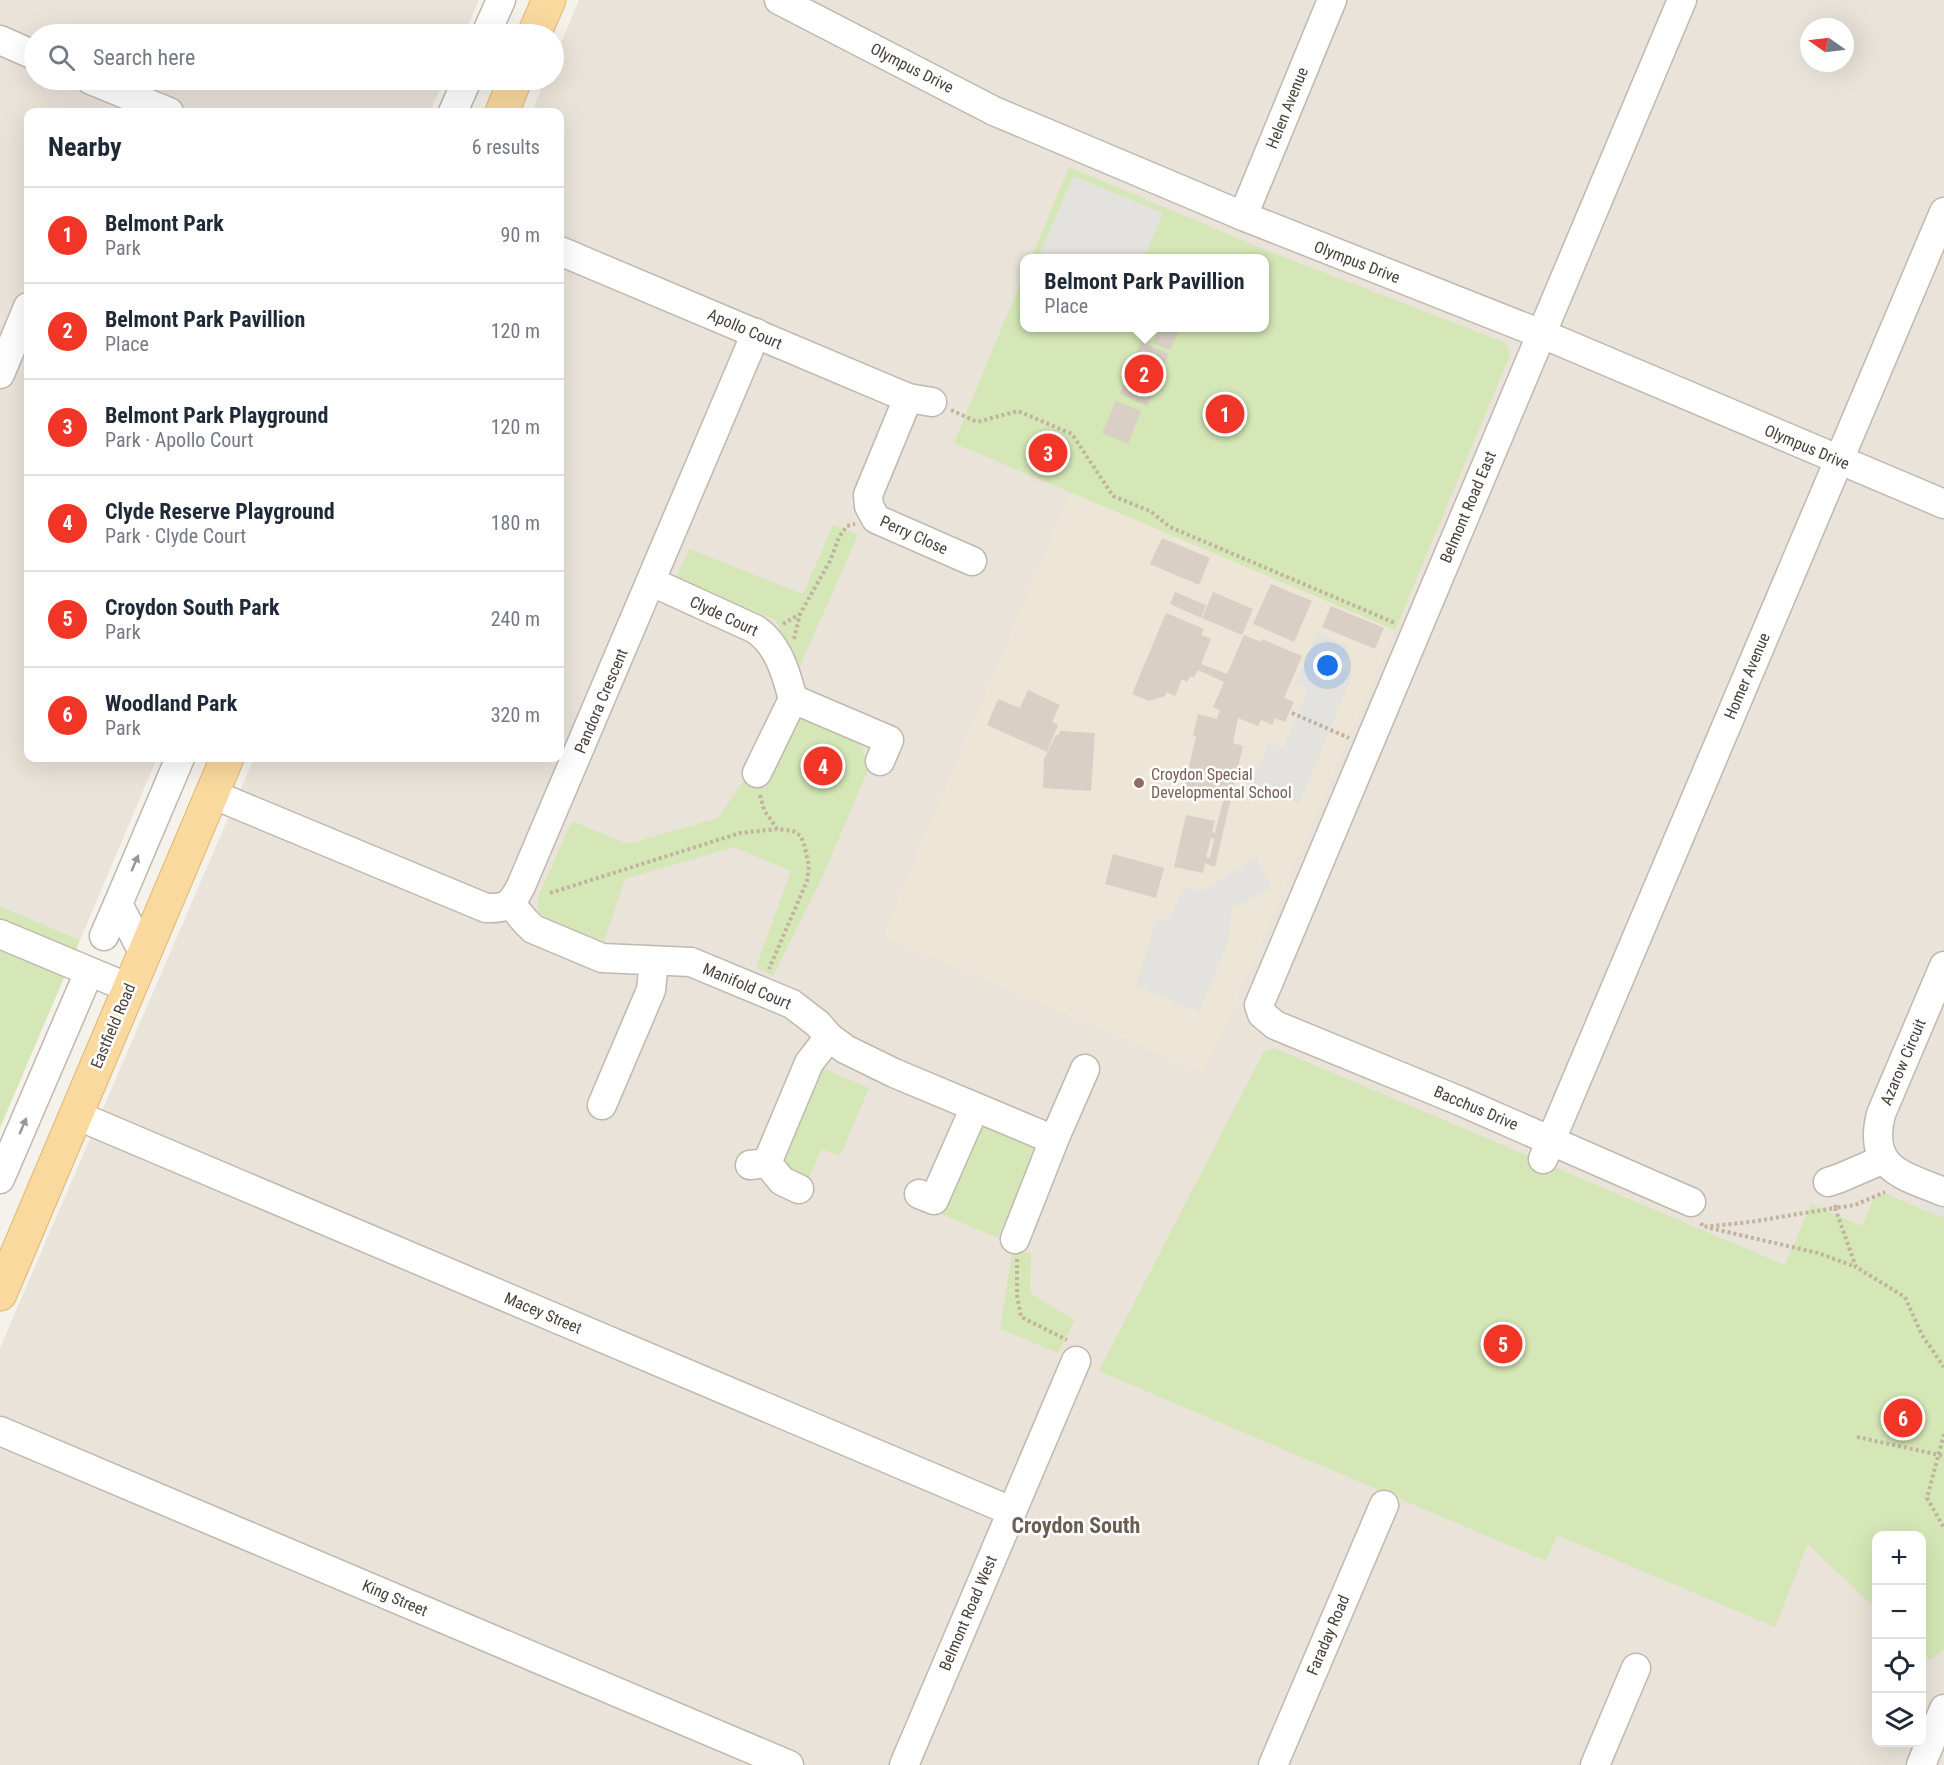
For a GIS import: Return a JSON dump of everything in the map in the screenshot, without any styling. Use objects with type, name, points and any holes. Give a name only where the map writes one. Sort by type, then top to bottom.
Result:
[{"type":"main road","points":[[538,24],[549,0]]},
{"type":"main road","name":"Eastfield Road","points":[[0,1294],[225,762]]},
{"type":"street","points":[[490,24],[501,0]]},
{"type":"street","name":"Olympus Drive","points":[[779,0],[994,111],[1243,216],[1540,334],[1944,504]]},
{"type":"street","name":"Helen Avenue","points":[[1243,216],[1332,0]]},
{"type":"street","name":"Belmont Road East","points":[[1262,1014],[1258,1005],[1682,0]]},
{"type":"street","points":[[0,40],[24,51]]},
{"type":"street","points":[[102,90],[116,102],[148,108]]},
{"type":"street","points":[[455,108],[463,90]]},
{"type":"street","name":"Homer Avenue","points":[[1547,1150],[1944,212]]},
{"type":"street","name":"Apollo Court","points":[[564,253],[920,400]]},
{"type":"street","points":[[0,374],[24,317]]},
{"type":"street","name":"Pandora Crescent","points":[[510,903],[521,886],[756,333]]},
{"type":"street","name":"Perry Close","points":[[920,400],[868,495],[869,506],[876,519],[972,561]]},
{"type":"street","name":"Clyde Court","points":[[652,582],[766,636],[786,671],[793,699]]},
{"type":"street","points":[[755,775],[793,699],[889,740],[880,761]]},
{"type":"street","points":[[104,936],[178,762]]},
{"type":"street","points":[[212,794],[486,908],[499,908],[510,903]]},
{"type":"street","name":"Manifold Court","points":[[510,903],[533,929],[602,958],[691,962],[792,1004],[805,1012],[829,1037],[845,1049],[874,1064],[1053,1140]]},
{"type":"street","points":[[118,904],[144,954]]},
{"type":"street","points":[[0,934],[129,988]]},
{"type":"street","points":[[602,1105],[651,990],[654,961]]},
{"type":"street","name":"Azarow Circuit","points":[[1884,1159],[1878,1146],[1877,1136],[1881,1114],[1944,966]]},
{"type":"street","points":[[0,1179],[89,972]]},
{"type":"street","name":"Bacchus Drive","points":[[1262,1014],[1275,1025],[1547,1150],[1697,1214]]},
{"type":"street","points":[[799,1189],[782,1182],[758,1164],[809,1064],[829,1037]]},
{"type":"street","points":[[1016,1239],[1053,1140],[1085,1069]]},
{"type":"street","points":[[919,1194],[934,1200],[975,1107]]},
{"type":"street","name":"Macey Street","points":[[75,1115],[1011,1511]]},
{"type":"street","points":[[1832,1195],[1840,1178],[1884,1159],[1897,1172],[1944,1192]]},
{"type":"street","name":"Belmont Road West","points":[[904,1765],[1011,1511],[1073,1351]]},
{"type":"street","name":"King Street","points":[[0,1431],[789,1765]]},
{"type":"street","name":"Faraday Road","points":[[1273,1765],[1384,1505]]},
{"type":"street","points":[[1595,1765],[1636,1668]]},
{"type":"street","points":[[1921,1765],[1944,1709]]},
{"type":"path","points":[[920,400],[977,422],[1018,411],[1072,434],[1113,496],[1150,511],[1170,527],[1398,624]]},
{"type":"path","points":[[766,636],[800,614],[826,570],[839,537],[847,526],[876,519]]},
{"type":"path","points":[[1292,712],[1350,739]]},
{"type":"path","points":[[755,775],[760,800],[769,820],[777,829]]},
{"type":"path","points":[[550,893],[740,832],[777,829],[793,831],[801,836],[806,848],[809,866],[807,881],[761,991]]},
{"type":"path","points":[[1697,1214],[1750,1222],[1832,1195],[1856,1205],[1885,1192],[1890,1187]]},
{"type":"path","points":[[1832,1195],[1856,1267]]},
{"type":"path","points":[[1697,1214],[1749,1236],[1818,1253],[1856,1267],[1905,1297],[1922,1335],[1942,1359],[1944,1367]]},
{"type":"path","points":[[1016,1239],[1018,1245],[1017,1295],[1021,1317],[1073,1351]]},
{"type":"path","points":[[1944,1434],[1942,1455],[1927,1498],[1944,1528]]},
{"type":"path","points":[[1857,1437],[1942,1455]]},
{"type":"shaded area","points":[[0,0],[479,0],[468,24],[24,24],[24,90],[440,90],[432,108],[24,108],[24,762],[155,762],[80,940],[0,906]]},
{"type":"shaded area","points":[[579,0],[1944,0],[1944,1765],[0,1765],[0,1348],[252,762],[564,762],[564,108],[534,108],[541,90],[564,90],[564,36]]},
{"type":"shaded area","points":[[1073,176],[1163,213],[1146,254],[1040,254]]},
{"type":"shaded area","name":"Croydon Special Developmental School","points":[[1071,492],[1395,630],[1225,1027],[1203,1072],[883,936]]},
{"type":"shaded area","points":[[1318,632],[1349,646],[1340,668],[1353,674],[1299,804],[1252,782],[1269,742],[1283,748],[1308,688],[1296,683]]},
{"type":"shaded area","points":[[1256,857],[1272,888],[1232,909],[1227,945],[1199,1012],[1136,986],[1157,918],[1168,922],[1184,886],[1203,891]]},
{"type":"shaded area","points":[[1932,1196],[1944,1201],[1944,1218],[1918,1207]]},
{"type":"green space","points":[[1069,167],[1258,247],[1506,343],[1510,355],[1395,630],[954,443],[1020,284],[1020,332],[1269,332],[1269,254],[1033,254]]},
{"type":"green space","points":[[833,525],[858,535],[800,666],[775,620],[676,578],[689,549],[803,594]]},
{"type":"green space","points":[[800,717],[856,739],[863,750],[868,770],[821,880],[773,976],[756,967],[791,871],[734,847],[625,879],[604,941],[548,920],[538,911],[538,897],[572,821],[628,844],[718,818],[745,779],[766,788],[791,723]]},
{"type":"green space","points":[[0,906],[80,940],[0,1128]]},
{"type":"green space","points":[[1274,1048],[1785,1265],[1811,1204],[1862,1226],[1874,1198],[1885,1194],[1944,1218],[1944,1650],[1930,1660],[1926,1656],[1926,1531],[1872,1531],[1872,1605],[1808,1544],[1775,1627],[1557,1535],[1546,1561],[1099,1371],[1263,1053]]},
{"type":"green space","points":[[819,1067],[869,1088],[840,1156],[821,1149],[807,1182],[780,1165]]},
{"type":"green space","points":[[980,1122],[1037,1146],[998,1238],[941,1214]]},
{"type":"green space","points":[[1013,1246],[1031,1254],[1030,1293],[1075,1320],[1058,1353],[1000,1329]]},
{"type":"building","points":[[1158,332],[1178,332],[1170,350],[1153,343]]},
{"type":"building","points":[[1141,342],[1169,354],[1147,406],[1120,394]]},
{"type":"building","points":[[1116,401],[1141,411],[1128,444],[1102,433]]},
{"type":"building","points":[[1162,538],[1210,558],[1199,585],[1150,564]]},
{"type":"building","points":[[1271,584],[1312,601],[1294,642],[1253,624]]},
{"type":"building","points":[[1175,592],[1206,605],[1201,618],[1170,604]]},
{"type":"building","points":[[1213,592],[1253,609],[1242,635],[1202,618]]},
{"type":"building","points":[[1331,606],[1384,628],[1375,649],[1322,627]]},
{"type":"building","points":[[1166,613],[1204,629],[1201,635],[1211,639],[1201,664],[1227,674],[1244,635],[1261,642],[1262,639],[1302,656],[1284,698],[1294,702],[1285,722],[1275,718],[1272,725],[1261,720],[1258,726],[1238,718],[1233,743],[1243,746],[1215,867],[1205,863],[1203,873],[1174,867],[1186,815],[1215,821],[1212,832],[1215,833],[1224,797],[1220,796],[1219,800],[1183,793],[1196,736],[1193,736],[1198,714],[1217,719],[1220,710],[1213,707],[1224,682],[1198,670],[1194,678],[1190,676],[1187,682],[1182,679],[1175,696],[1166,692],[1165,696],[1149,701],[1132,694]],"holes":[[[1211,838],[1214,839],[1210,858],[1206,857]]]},
{"type":"building","points":[[1028,690],[1060,705],[1052,722],[1058,725],[1047,752],[987,725],[998,699],[1020,708]]},
{"type":"building","points":[[1060,731],[1095,733],[1091,791],[1043,788],[1044,759]]},
{"type":"building","points":[[1113,854],[1164,868],[1156,898],[1105,884]]},
{"type":"place","name":"Belmont Park Pavillion","points":[[1144,374]]},
{"type":"place","name":"Belmont Park","points":[[1225,414]]},
{"type":"place","name":"Belmont Park Playground","points":[[1048,453]]},
{"type":"place","name":"Clyde Reserve Playground","points":[[823,766]]},
{"type":"place","name":"Croydon Special Developmental School","points":[[1139,783]]},
{"type":"place","name":"Croydon South Park","points":[[1503,1344]]},
{"type":"place","name":"Woodland Park","points":[[1903,1418]]},
{"type":"district","name":"Croydon South","points":[[1076,1525]]}]
